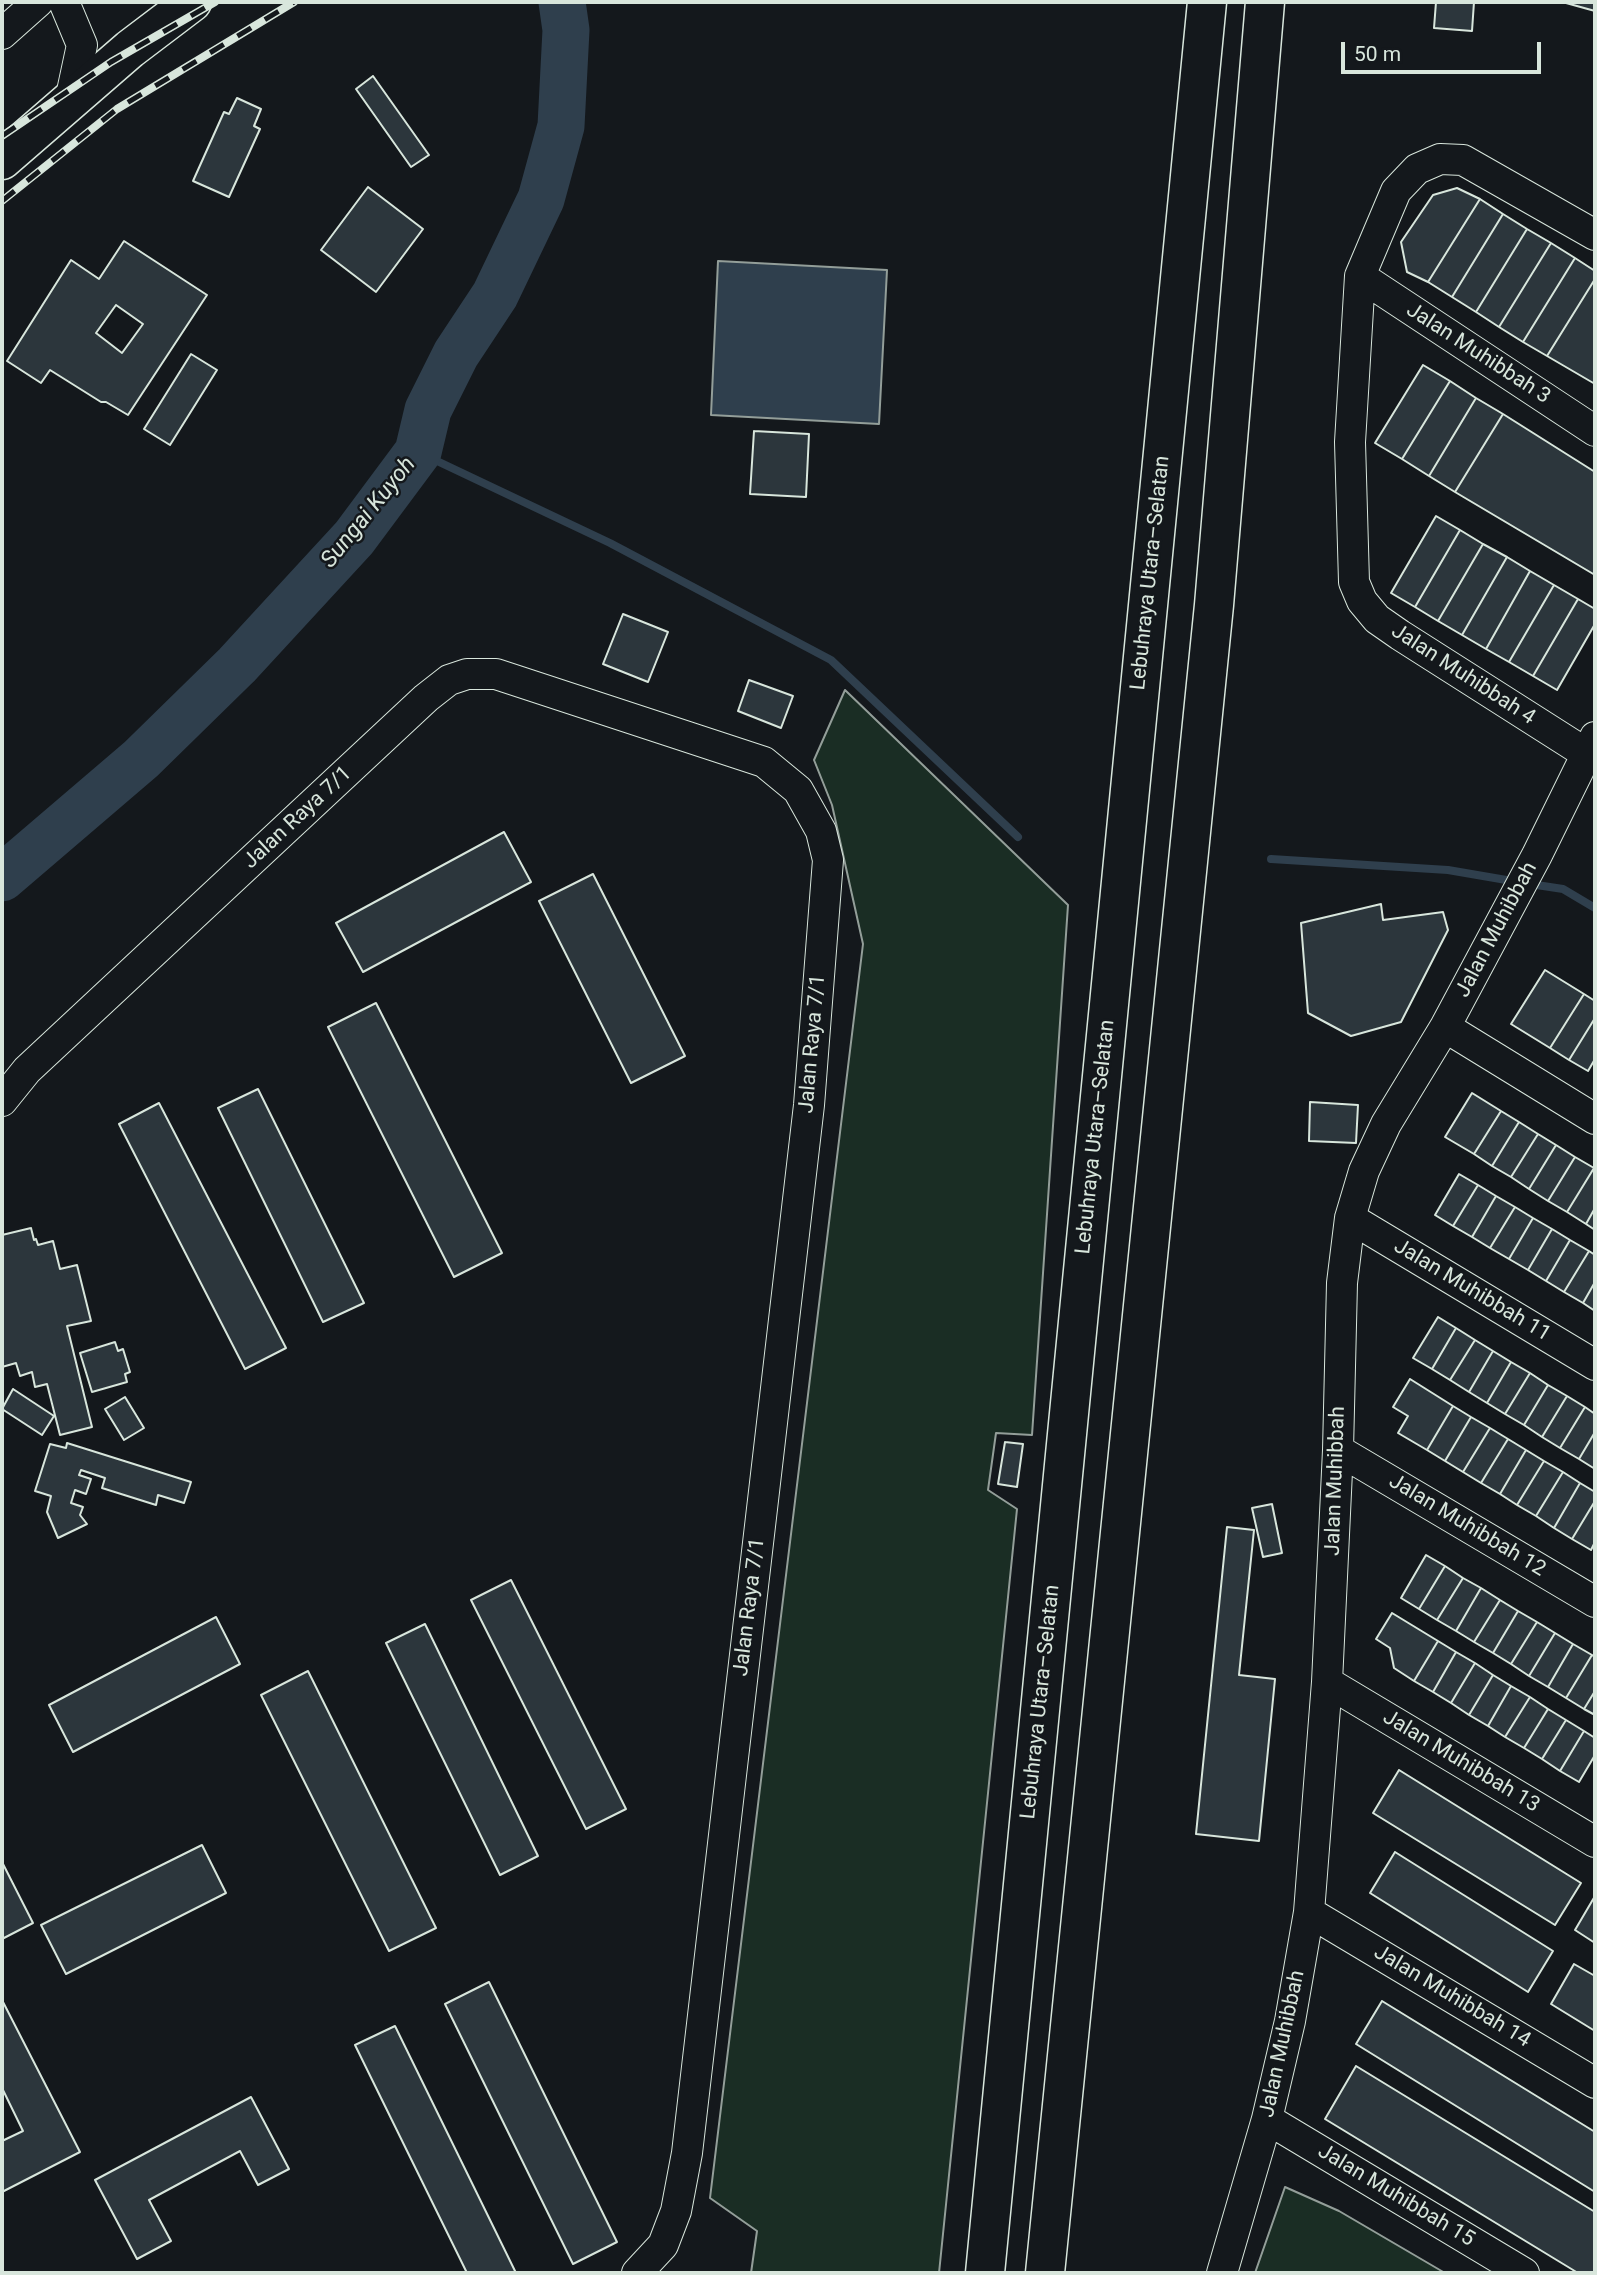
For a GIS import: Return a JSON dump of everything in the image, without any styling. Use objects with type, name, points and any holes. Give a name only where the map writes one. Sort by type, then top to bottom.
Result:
[{"type":"main road","points":[[130,49],[161,2]]},
{"type":"main road","points":[[2,160],[130,49],[192,2]]},
{"type":"main road","name":"Lebuhraya Utara–Selatan","points":[[985,2273],[1206,2]]},
{"type":"main road","points":[[1045,2273],[1214,605],[1265,2]]},
{"type":"street","points":[[2,34],[38,2]]},
{"type":"street","points":[[64,2],[82,45],[70,101]]},
{"type":"street","points":[[1360,276],[1396,191],[1417,169],[1440,159],[1463,160],[1595,235]]},
{"type":"street","name":"Jalan Muhibbah 3","points":[[1360,276],[1595,431]]},
{"type":"street","name":"Jalan Muhibbah 4","points":[[1360,276],[1350,442],[1354,582],[1362,601],[1377,619],[1589,762]]},
{"type":"street","name":"Jalan Raya 7/1","points":[[2,1101],[38,1060],[426,698],[449,680],[467,674],[496,674],[764,762],[798,790],[821,831],[828,860],[809,1105],[687,2153],[676,2211],[663,2245],[637,2273]]},
{"type":"street","name":"Jalan Muhibbah","points":[[1222,2273],[1267,2119],[1290,2021],[1309,1912],[1327,1682],[1338,1450],[1342,1283],[1350,1218],[1364,1171],[1386,1124],[1445,1027],[1589,762]]},
{"type":"street","points":[[1445,1027],[1595,1119]]},
{"type":"street","name":"Jalan Muhibbah 11","points":[[1350,1218],[1595,1365]]},
{"type":"street","name":"Jalan Muhibbah 12","points":[[1338,1450],[1595,1602]]},
{"type":"street","name":"Jalan Muhibbah 13","points":[[1327,1682],[1595,1842]]},
{"type":"street","name":"Jalan Muhibbah 14","points":[[1309,1912],[1595,2083]]},
{"type":"street","name":"Jalan Muhibbah 15","points":[[1267,2119],[1524,2273]]},
{"type":"green space","points":[[845,690],[1068,905],[1032,1435],[996,1433],[988,1490],[1017,1509],[939,2273],[751,2273],[757,2231],[710,2198],[863,944],[832,805],[814,760]]},
{"type":"green space","points":[[1285,2187],[1339,2211],[1445,2273],[1255,2273]]},
{"type":"water","points":[[718,261],[887,270],[879,424],[711,415]]},
{"type":"building","points":[[1436,2],[1474,2],[1472,31],[1434,28]]},
{"type":"building","points":[[1595,2],[1595,11],[1566,3]]},
{"type":"building","points":[[373,76],[429,155],[411,167],[356,89]]},
{"type":"building","points":[[237,98],[261,109],[254,126],[260,129],[229,197],[193,181],[224,112],[229,114]]},
{"type":"building","points":[[368,187],[423,229],[376,292],[321,250]]},
{"type":"building","points":[[1457,188],[1480,199],[1428,282],[1407,272],[1401,242],[1433,195]]},
{"type":"building","points":[[1480,199],[1503,214],[1452,297],[1428,282]]},
{"type":"building","points":[[1503,214],[1527,229],[1476,312],[1452,297]]},
{"type":"building","points":[[1527,229],[1551,243],[1499,327],[1476,312]]},
{"type":"building","points":[[124,241],[207,295],[128,415],[106,402],[101,402],[50,370],[41,383],[7,361],[71,260],[99,279]],"holes":[[[116,305],[143,324],[122,353],[96,333]]]},
{"type":"building","points":[[1551,243],[1575,258],[1523,342],[1499,327]]},
{"type":"building","points":[[1575,258],[1595,271],[1595,279],[1547,356],[1523,342]]},
{"type":"building","points":[[1595,279],[1595,384],[1547,356]]},
{"type":"building","points":[[191,354],[217,370],[170,445],[144,429]]},
{"type":"building","points":[[1423,365],[1450,381],[1402,459],[1375,443]]},
{"type":"building","points":[[1450,381],[1476,398],[1429,476],[1402,459]]},
{"type":"building","points":[[1476,398],[1503,414],[1455,492],[1429,476]]},
{"type":"building","points":[[1503,414],[1595,472],[1595,575],[1455,492]]},
{"type":"building","points":[[754,431],[809,434],[806,497],[750,494]]},
{"type":"building","points":[[1436,516],[1460,530],[1415,607],[1391,593]]},
{"type":"building","points":[[1460,530],[1483,544],[1438,621],[1415,607]]},
{"type":"building","points":[[1483,544],[1507,557],[1462,635],[1438,621]]},
{"type":"building","points":[[1507,557],[1530,571],[1486,649],[1462,635]]},
{"type":"building","points":[[1530,571],[1554,585],[1509,662],[1486,649]]},
{"type":"building","points":[[1554,585],[1578,599],[1533,676],[1509,662]]},
{"type":"building","points":[[1578,599],[1595,609],[1595,624],[1557,690],[1533,676]]},
{"type":"building","points":[[623,614],[668,632],[648,682],[603,664]]},
{"type":"building","points":[[749,680],[793,696],[781,728],[738,711]]},
{"type":"building","points":[[504,832],[531,882],[363,972],[336,923]]},
{"type":"building","points":[[593,874],[685,1056],[631,1083],[539,901]]},
{"type":"building","points":[[1381,904],[1383,920],[1443,912],[1448,930],[1401,1022],[1351,1036],[1308,1013],[1301,923]]},
{"type":"building","points":[[1545,970],[1584,994],[1550,1048],[1511,1024]]},
{"type":"building","points":[[1584,994],[1595,1001],[1595,1018],[1569,1060],[1550,1048]]},
{"type":"building","points":[[376,1003],[502,1253],[454,1277],[328,1027]]},
{"type":"building","points":[[1595,1018],[1595,1059],[1588,1071],[1569,1060]]},
{"type":"building","points":[[258,1089],[364,1303],[323,1322],[218,1108]]},
{"type":"building","points":[[1472,1093],[1501,1111],[1474,1154],[1445,1137]]},
{"type":"building","points":[[1310,1102],[1358,1105],[1356,1143],[1309,1141]]},
{"type":"building","points":[[159,1103],[286,1348],[245,1369],[119,1124]]},
{"type":"building","points":[[1501,1111],[1519,1122],[1492,1166],[1474,1154]]},
{"type":"building","points":[[1519,1122],[1538,1134],[1511,1177],[1492,1166]]},
{"type":"building","points":[[1538,1134],[1556,1145],[1529,1189],[1511,1177]]},
{"type":"building","points":[[1556,1145],[1575,1157],[1548,1201],[1529,1189]]},
{"type":"building","points":[[1575,1157],[1594,1168],[1567,1212],[1548,1201]]},
{"type":"building","points":[[1594,1168],[1595,1208],[1586,1224],[1567,1212]]},
{"type":"building","points":[[1459,1174],[1478,1185],[1453,1226],[1435,1215]]},
{"type":"building","points":[[1478,1185],[1496,1196],[1472,1237],[1453,1226]]},
{"type":"building","points":[[1496,1196],[1515,1207],[1490,1248],[1472,1237]]},
{"type":"building","points":[[1515,1207],[1533,1218],[1509,1259],[1490,1248]]},
{"type":"building","points":[[1595,1208],[1595,1230],[1586,1224]]},
{"type":"building","points":[[1533,1218],[1552,1229],[1528,1270],[1509,1259]]},
{"type":"building","points":[[31,1228],[38,1245],[53,1241],[60,1269],[77,1265],[91,1321],[67,1326],[92,1427],[60,1435],[47,1384],[35,1387],[32,1372],[20,1376],[16,1363],[2,1367],[2,1235]]},
{"type":"building","points":[[1552,1229],[1570,1240],[1546,1281],[1528,1270]]},
{"type":"building","points":[[1570,1240],[1589,1251],[1564,1292],[1546,1281]]},
{"type":"building","points":[[1589,1251],[1595,1255],[1595,1282],[1583,1303],[1564,1292]]},
{"type":"building","points":[[1595,1282],[1595,1311],[1583,1303]]},
{"type":"building","points":[[1438,1317],[1456,1328],[1432,1369],[1413,1358]]},
{"type":"building","points":[[1456,1328],[1475,1340],[1450,1380],[1432,1369]]},
{"type":"building","points":[[1475,1340],[1493,1351],[1469,1392],[1450,1380]]},
{"type":"building","points":[[115,1342],[118,1351],[123,1349],[130,1372],[125,1374],[127,1382],[92,1392],[80,1353]]},
{"type":"building","points":[[1493,1351],[1511,1362],[1487,1403],[1469,1392]]},
{"type":"building","points":[[1511,1362],[1530,1373],[1505,1414],[1487,1403]]},
{"type":"building","points":[[1530,1373],[1548,1385],[1524,1425],[1505,1414]]},
{"type":"building","points":[[1410,1379],[1453,1406],[1427,1450],[1398,1433],[1408,1416],[1393,1407]]},
{"type":"building","points":[[1548,1385],[1567,1396],[1542,1437],[1524,1425]]},
{"type":"building","points":[[13,1389],[54,1416],[42,1435],[2,1409]]},
{"type":"building","points":[[1567,1396],[1585,1407],[1560,1448],[1542,1437]]},
{"type":"building","points":[[125,1397],[144,1428],[124,1440],[105,1409]]},
{"type":"building","points":[[1453,1406],[1471,1417],[1445,1461],[1427,1450]]},
{"type":"building","points":[[1585,1407],[1595,1414],[1595,1432],[1579,1459],[1560,1448]]},
{"type":"building","points":[[1471,1417],[1490,1428],[1463,1472],[1445,1461]]},
{"type":"building","points":[[1490,1428],[1508,1439],[1481,1483],[1463,1472]]},
{"type":"building","points":[[1595,1432],[1595,1469],[1579,1459]]},
{"type":"building","points":[[1508,1439],[1526,1450],[1500,1494],[1481,1483]]},
{"type":"building","points":[[1005,1442],[1023,1444],[1017,1487],[998,1484]]},
{"type":"building","points":[[67,1443],[191,1482],[184,1503],[158,1495],[156,1505],[102,1488],[105,1478],[81,1470],[79,1475],[91,1479],[86,1494],[75,1490],[71,1503],[83,1507],[80,1515],[87,1524],[58,1538],[47,1512],[51,1496],[35,1491],[50,1444],[66,1448]]},
{"type":"building","points":[[1526,1450],[1544,1461],[1517,1505],[1500,1494]]},
{"type":"building","points":[[1544,1461],[1563,1472],[1536,1516],[1517,1505]]},
{"type":"building","points":[[1563,1472],[1580,1483],[1554,1528],[1536,1516]]},
{"type":"building","points":[[1580,1483],[1595,1492],[1595,1501],[1572,1539],[1554,1528]]},
{"type":"building","points":[[1595,1501],[1595,1542],[1591,1550],[1572,1539]]},
{"type":"building","points":[[1272,1504],[1282,1553],[1263,1557],[1252,1508]]},
{"type":"building","points":[[1227,1527],[1254,1530],[1239,1675],[1275,1679],[1259,1841],[1196,1834]]},
{"type":"building","points":[[1426,1555],[1445,1566],[1419,1609],[1401,1598]]},
{"type":"building","points":[[1445,1566],[1463,1578],[1437,1620],[1419,1609]]},
{"type":"building","points":[[1463,1578],[1481,1588],[1456,1631],[1437,1620]]},
{"type":"building","points":[[511,1580],[626,1809],[586,1829],[471,1600]]},
{"type":"building","points":[[1481,1588],[1500,1600],[1474,1642],[1456,1631]]},
{"type":"building","points":[[1500,1600],[1518,1611],[1493,1653],[1474,1642]]},
{"type":"building","points":[[1518,1611],[1537,1622],[1511,1664],[1493,1653]]},
{"type":"building","points":[[1392,1613],[1438,1641],[1414,1681],[1394,1668],[1390,1648],[1376,1639]]},
{"type":"building","points":[[216,1617],[240,1664],[73,1752],[49,1705]]},
{"type":"building","points":[[1537,1622],[1555,1633],[1529,1676],[1511,1664]]},
{"type":"building","points":[[425,1624],[538,1856],[500,1875],[386,1643]]},
{"type":"building","points":[[1555,1633],[1573,1644],[1548,1687],[1529,1676]]},
{"type":"building","points":[[1438,1641],[1456,1652],[1433,1692],[1414,1681]]},
{"type":"building","points":[[1573,1644],[1592,1655],[1566,1698],[1548,1687]]},
{"type":"building","points":[[1456,1652],[1475,1663],[1451,1703],[1433,1692]]},
{"type":"building","points":[[1592,1655],[1595,1657],[1595,1691],[1584,1709],[1566,1698]]},
{"type":"building","points":[[1475,1663],[1493,1675],[1469,1715],[1451,1703]]},
{"type":"building","points":[[308,1671],[436,1928],[389,1951],[261,1695]]},
{"type":"building","points":[[1493,1675],[1511,1686],[1488,1726],[1469,1715]]},
{"type":"building","points":[[1511,1686],[1530,1697],[1505,1737],[1488,1726]]},
{"type":"building","points":[[1595,1691],[1595,1715],[1584,1709]]},
{"type":"building","points":[[1530,1697],[1548,1709],[1524,1748],[1505,1737]]},
{"type":"building","points":[[1548,1709],[1566,1720],[1542,1759],[1524,1748]]},
{"type":"building","points":[[1566,1720],[1584,1731],[1560,1771],[1542,1759]]},
{"type":"building","points":[[1584,1731],[1595,1738],[1595,1755],[1579,1782],[1560,1771]]},
{"type":"building","points":[[1399,1770],[1581,1883],[1555,1925],[1373,1813]]},
{"type":"building","points":[[202,1845],[226,1893],[66,1974],[41,1925]]},
{"type":"building","points":[[1395,1852],[1553,1951],[1528,1992],[1370,1893]]},
{"type":"building","points":[[2,1862],[33,1923],[2,1939]]},
{"type":"building","points":[[1595,1896],[1595,1943],[1575,1930]]},
{"type":"building","points":[[1574,1964],[1595,1976],[1595,2031],[1551,2004]]},
{"type":"building","points":[[489,1982],[617,2242],[573,2264],[445,2004]]},
{"type":"building","points":[[2,2000],[80,2152],[2,2192],[2,2141],[23,2131],[2,2088]]},
{"type":"building","points":[[1382,2001],[1595,2132],[1595,2192],[1356,2044]]},
{"type":"building","points":[[395,2026],[516,2273],[467,2273],[355,2045]]},
{"type":"building","points":[[1356,2066],[1595,2212],[1595,2273],[1578,2273],[1325,2119]]},
{"type":"building","points":[[251,2097],[289,2169],[258,2185],[240,2151],[149,2200],[171,2241],[137,2259],[95,2180]]},
{"type":"waterway","name":"Sungai Kuyoh","points":[[2,878],[141,759],[237,665],[354,538],[418,452],[428,410],[456,354],[495,295],[541,199],[561,126],[566,30],[562,2]]},
{"type":"waterway","points":[[418,452],[610,543],[831,660],[1018,837]]},
{"type":"waterway","points":[[1271,859],[1448,870],[1518,882]]},
{"type":"waterway","points":[[1530,884],[1563,889],[1595,908]]},
{"type":"railway","points":[[2,136],[111,62],[215,2]]},
{"type":"railway","points":[[2,201],[117,109],[294,2]]}]
